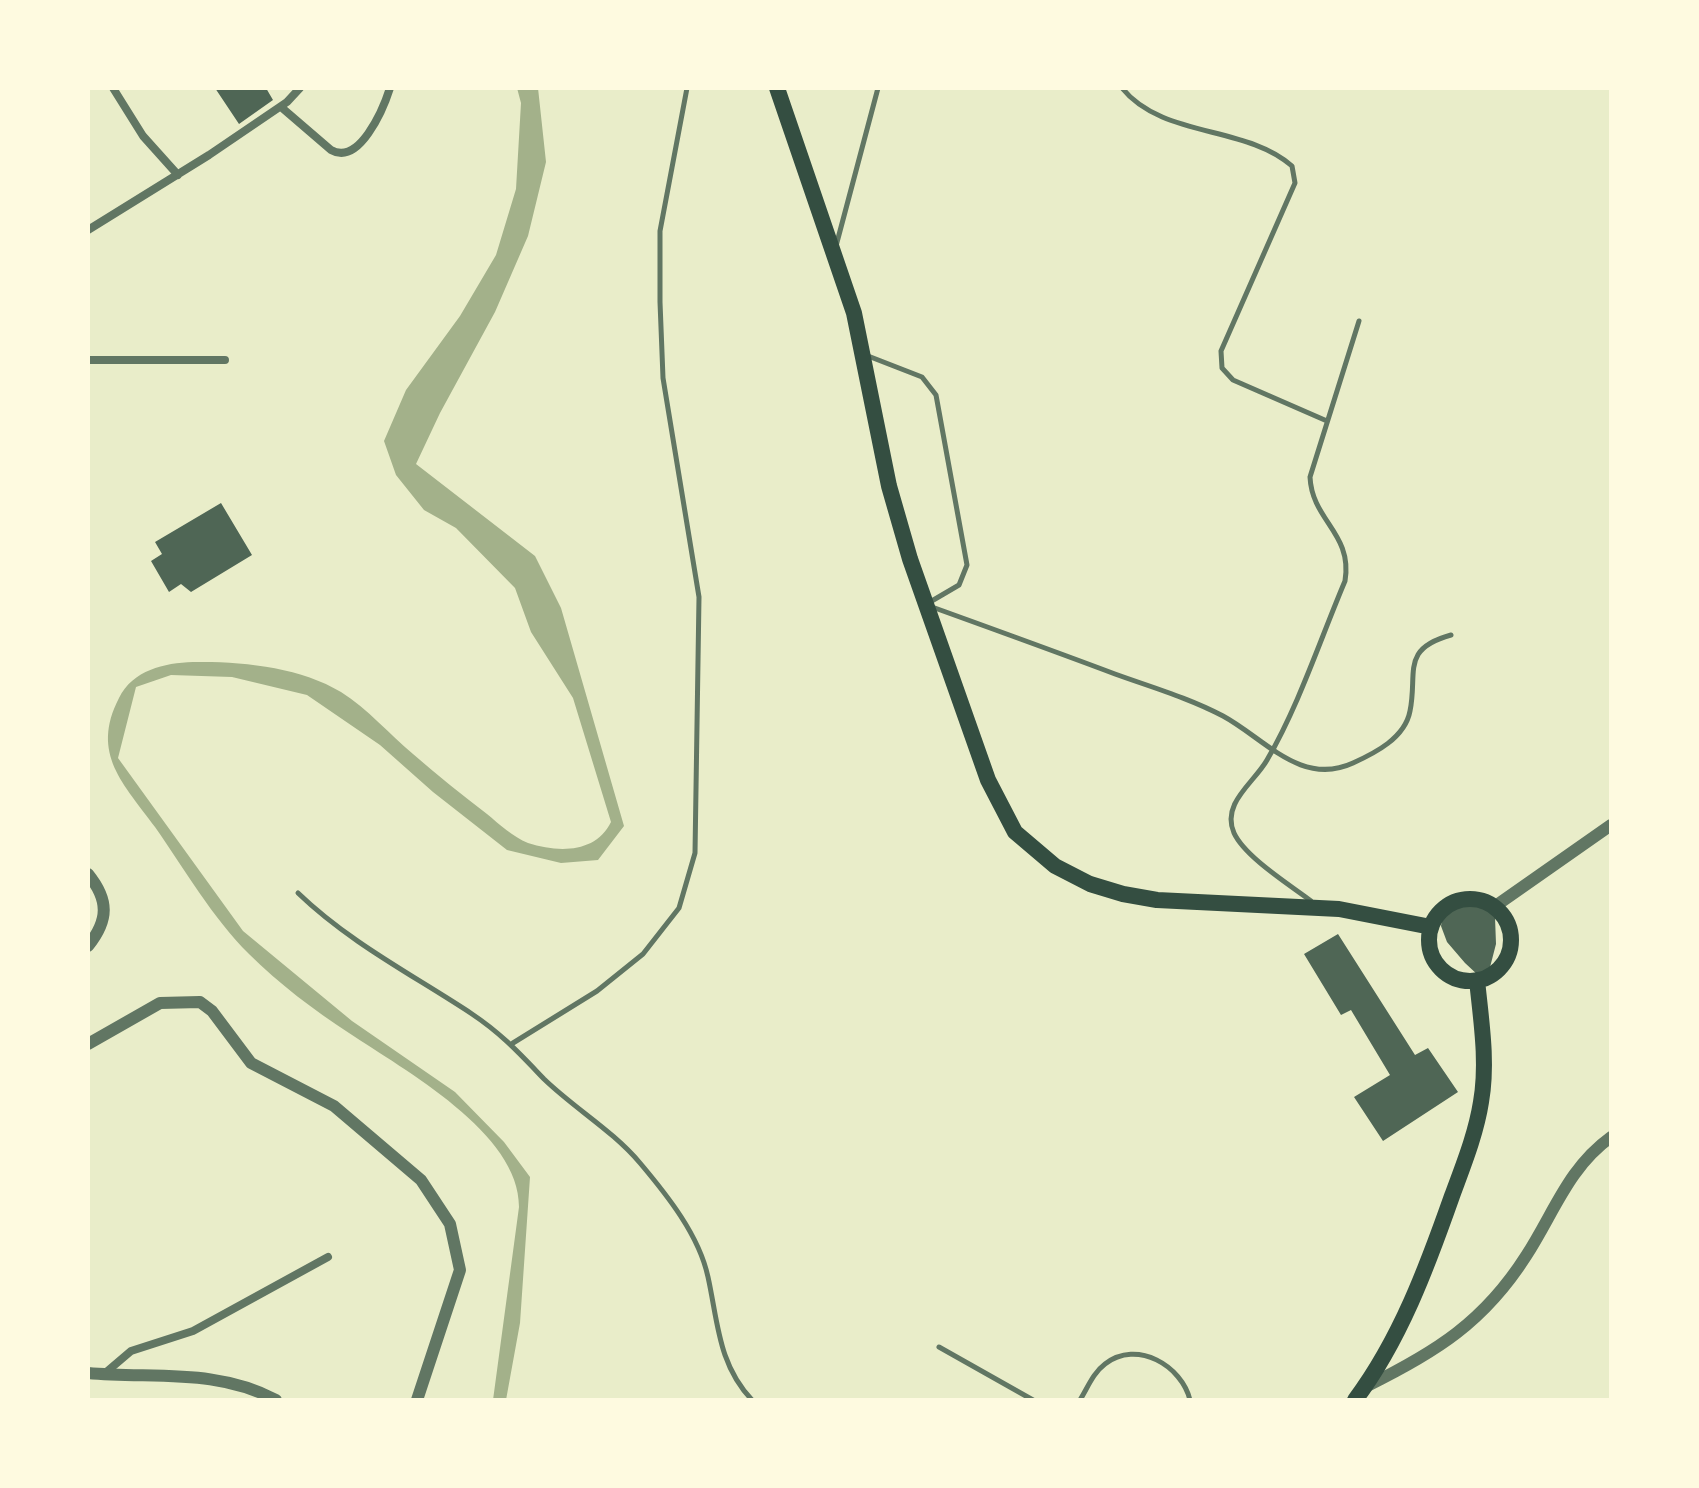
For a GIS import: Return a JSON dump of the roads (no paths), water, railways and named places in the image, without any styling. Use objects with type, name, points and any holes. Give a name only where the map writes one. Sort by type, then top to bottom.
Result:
[{"type":"highway","points":[[777,88],[835,251],[864,355],[889,486],[926,604],[992,790],[1015,832],[1033,851],[1090,884],[1123,894],[1157,900],[1319,908],[1380,915],[1431,927]]},
{"type":"highway","points":[[1470,899],[1494,907],[1508,926],[1510,949],[1498,970],[1477,980],[1465,980],[1443,971],[1431,950],[1431,927],[1437,915],[1457,901],[1470,899]]},
{"type":"highway","points":[[1360,1393],[1397,1332],[1419,1283],[1470,1144],[1481,1103],[1484,1067],[1477,980]]},
{"type":"street","points":[[113,88],[143,136],[178,175]]},
{"type":"street","points":[[88,230],[281,107],[300,88]]},
{"type":"street","points":[[281,107],[331,150],[348,154],[365,136],[390,88]]},
{"type":"street","points":[[88,360],[225,360]]},
{"type":"street","points":[[1494,907],[1611,825]]},
{"type":"street","points":[[88,874],[103,897],[106,909],[104,921],[88,946]]},
{"type":"street","points":[[88,1044],[160,1003],[200,1002],[212,1011],[251,1063],[334,1106],[421,1180],[450,1224],[460,1270],[417,1400]]},
{"type":"street","points":[[1360,1393],[1428,1356],[1469,1326],[1527,1255],[1566,1184],[1589,1154],[1611,1137]]},
{"type":"street","points":[[104,1375],[131,1351],[193,1331],[328,1257]]},
{"type":"street","points":[[88,1373],[164,1373],[214,1379],[238,1383],[276,1400]]},
{"type":"lane","points":[[513,1043],[597,991],[643,954],[679,908],[695,853],[699,597],[663,378],[660,302],[660,231],[687,88]]},
{"type":"lane","points":[[835,251],[878,88]]},
{"type":"lane","points":[[1122,88],[1142,106],[1272,152],[1292,166],[1295,183],[1221,351],[1221,362],[1233,380],[1327,421]]},
{"type":"lane","points":[[1319,908],[1248,851],[1234,834],[1230,817],[1236,799],[1271,752],[1345,581],[1346,551],[1310,492],[1310,477],[1359,321]]},
{"type":"lane","points":[[864,355],[922,377],[936,395],[967,565],[959,585],[926,604]]},
{"type":"lane","points":[[926,604],[1189,701],[1248,732],[1271,752],[1296,764],[1324,768],[1349,765],[1382,749],[1403,727],[1410,712],[1411,668],[1419,653],[1434,640],[1451,635]]},
{"type":"lane","points":[[298,893],[335,929],[513,1043],[545,1079],[610,1131],[675,1209],[708,1275],[722,1349],[733,1375],[752,1400]]},
{"type":"lane","points":[[939,1347],[1033,1400]]},
{"type":"lane","points":[[1080,1400],[1096,1372],[1109,1361],[1124,1356],[1157,1360],[1173,1368],[1185,1382],[1190,1400]]}]
